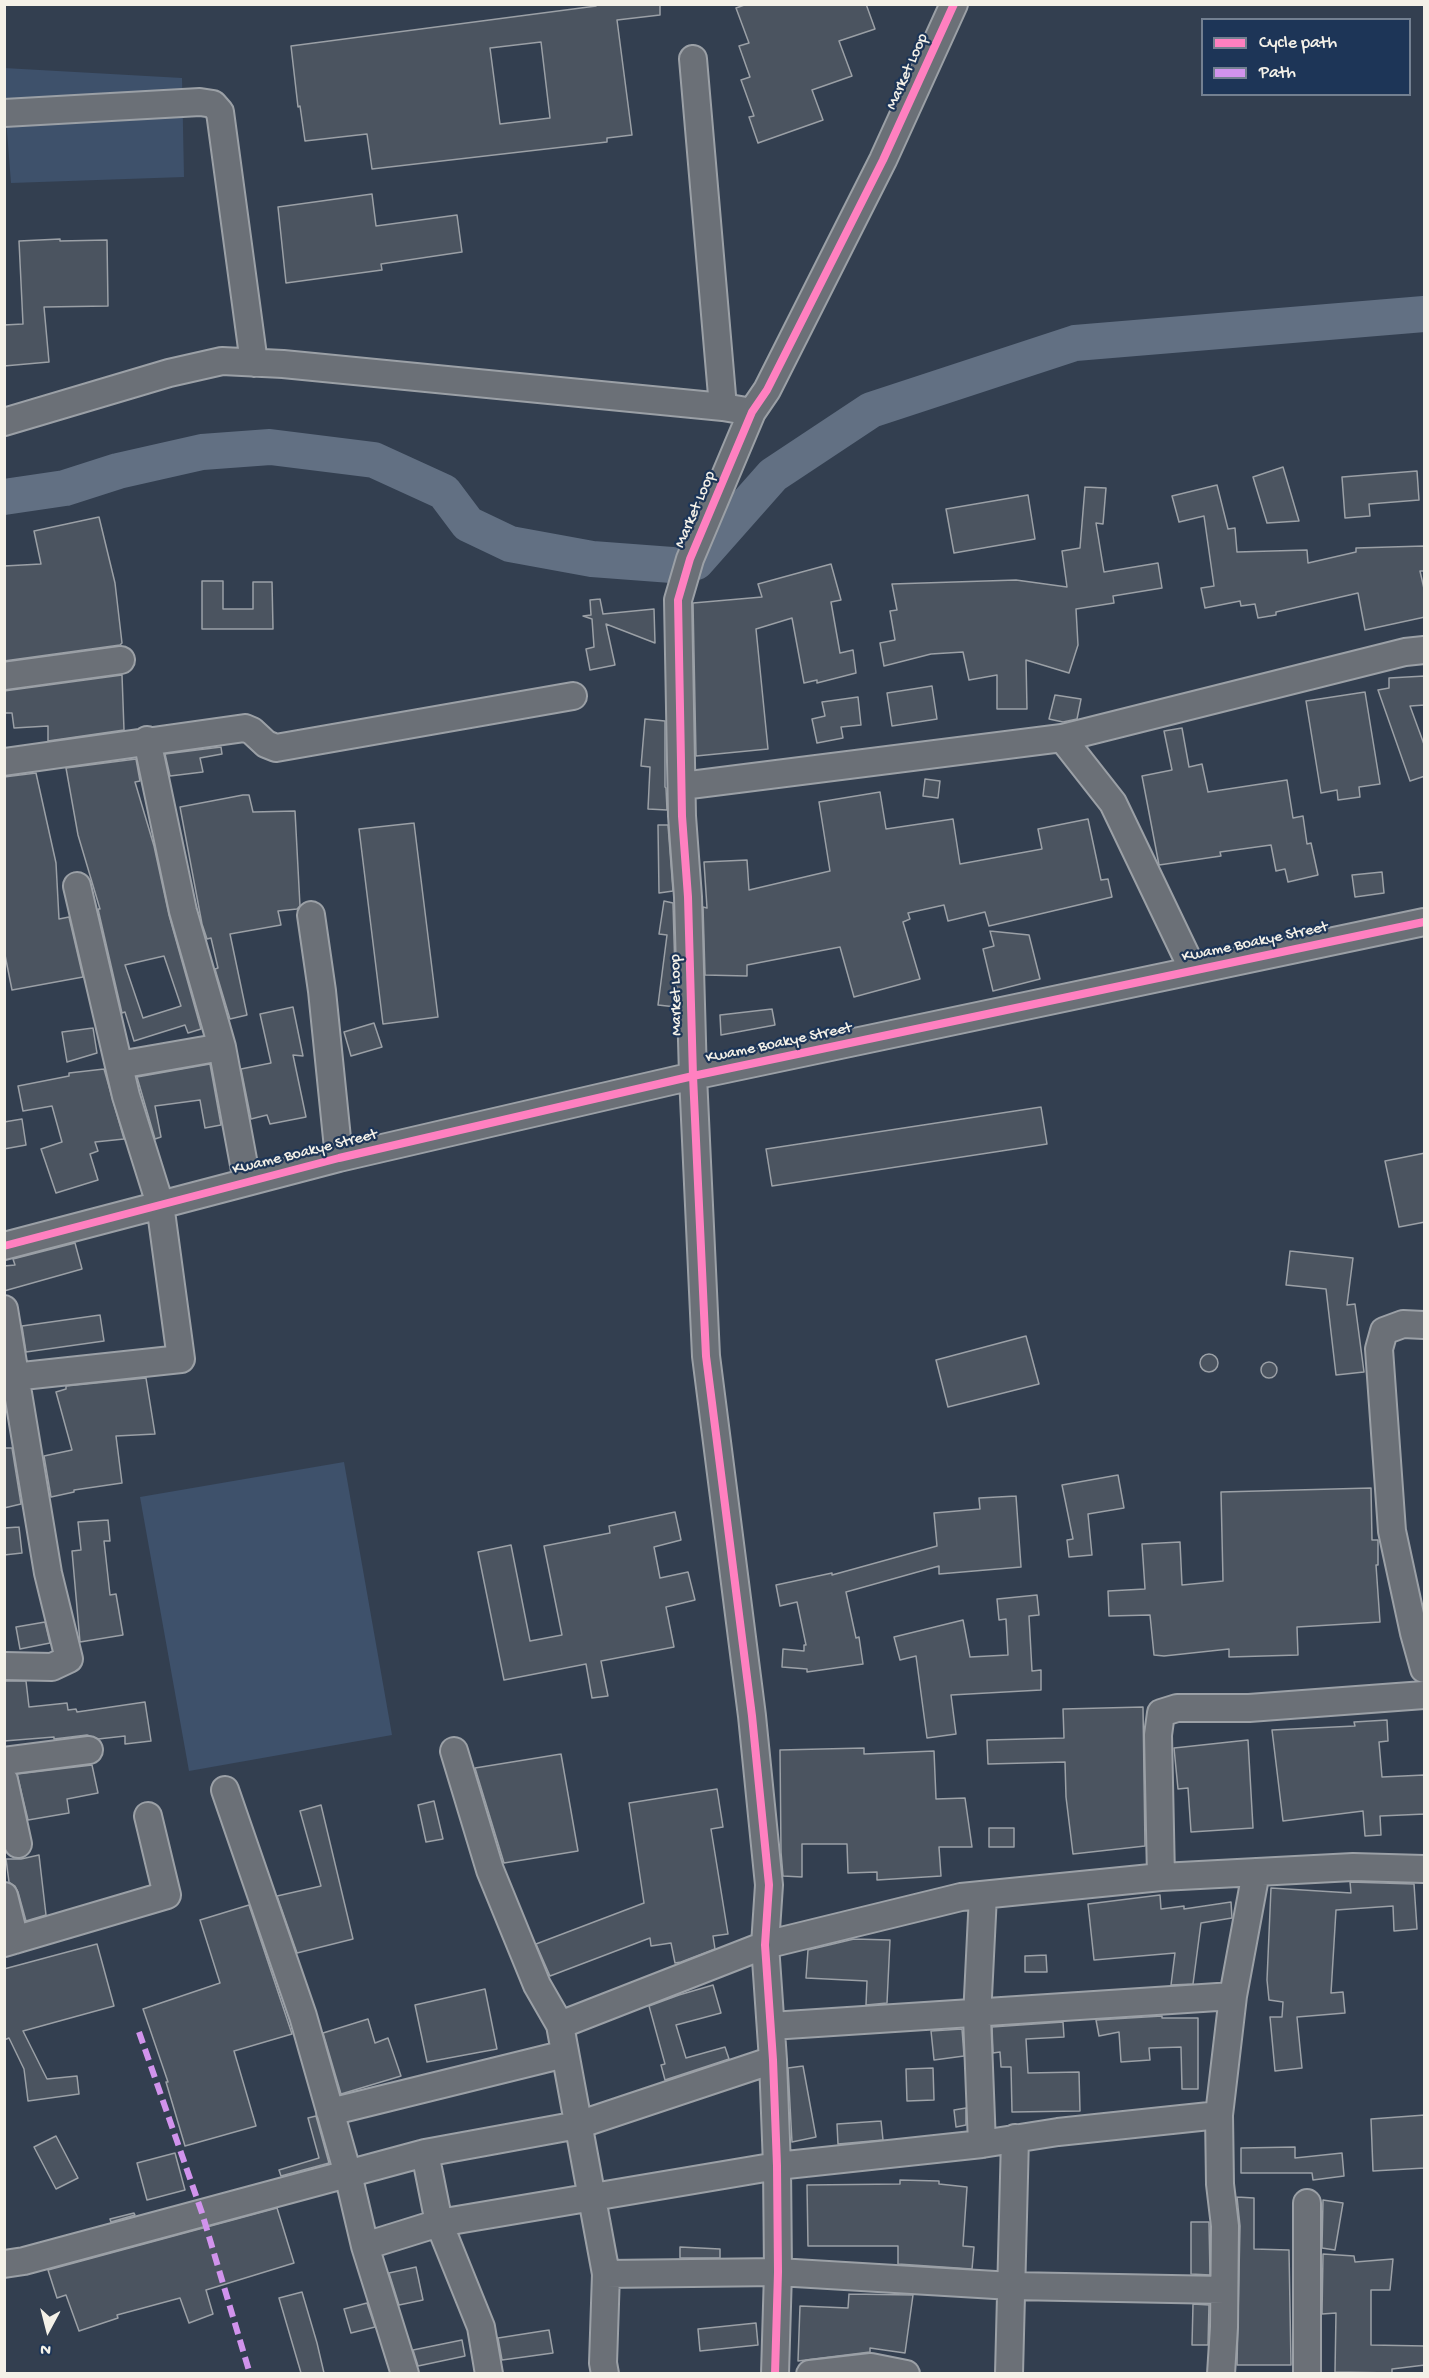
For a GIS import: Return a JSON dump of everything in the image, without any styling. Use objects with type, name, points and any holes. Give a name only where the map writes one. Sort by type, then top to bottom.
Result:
[{"type":"street","name":"Market Loop","points":[[775,2373],[778,2272],[777,2166],[765,1946],[770,1885],[752,1716],[706,1356],[682,786],[678,600],[690,559],[752,412],[767,390],[883,160],[954,4]]},
{"type":"street","points":[[693,59],[723,406]]},
{"type":"street","points":[[4,113],[200,102],[213,104],[220,112],[254,363]]},
{"type":"street","points":[[4,422],[222,361],[723,406],[752,412]]},
{"type":"street","points":[[682,786],[1062,738],[1405,652],[1425,650]]},
{"type":"street","points":[[4,676],[121,660]]},
{"type":"street","points":[[4,762],[244,728],[276,748],[573,696]]},
{"type":"street","points":[[1062,738],[1113,803],[1193,970]]},
{"type":"street","points":[[147,741],[183,911],[222,1047],[247,1181]]},
{"type":"street","points":[[10,1378],[181,1359],[160,1204],[126,1096],[77,886]]},
{"type":"street","points":[[310,915],[322,991],[339,1158]]},
{"type":"street","name":"Kwame Boakye Street","points":[[4,1246],[339,1158],[693,1076],[1425,922]]},
{"type":"street","points":[[118,1065],[222,1047]]},
{"type":"street","points":[[4,1309],[10,1378],[48,1573],[69,1659],[52,1667],[4,1666]]},
{"type":"street","points":[[1425,1325],[1403,1324],[1384,1331],[1379,1349],[1392,1531],[1414,1634],[1425,1669]]},
{"type":"street","points":[[1161,1877],[1158,1735],[1161,1713],[1177,1708],[1249,1708],[1425,1695]]},
{"type":"street","points":[[4,1761],[88,1750]]},
{"type":"street","points":[[454,1750],[490,1870],[537,1985],[560,2025],[606,2274],[603,2363],[605,2373]]},
{"type":"street","points":[[4,1780],[18,1844]]},
{"type":"street","points":[[225,1790],[303,2016],[348,2174],[365,2246],[405,2373]]},
{"type":"street","points":[[4,1896],[10,1942],[167,1895],[148,1816]]},
{"type":"street","points":[[560,2025],[765,1946],[961,1897],[1161,1877],[1353,1867],[1425,1869]]},
{"type":"street","points":[[1221,2373],[1225,2226],[1220,2184],[1219,2115],[1233,1996],[1256,1872]]},
{"type":"street","points":[[982,2144],[977,2013],[983,1895]]},
{"type":"street","points":[[771,2026],[1233,1996]]},
{"type":"street","points":[[330,2112],[565,2054]]},
{"type":"street","points":[[4,2264],[24,2262],[425,2153],[578,2125],[773,2060]]},
{"type":"street","points":[[365,2246],[439,2223],[777,2166],[1219,2115]]},
{"type":"street","points":[[1009,2373],[1015,2138]]},
{"type":"street","points":[[425,2153],[439,2223],[481,2327],[489,2373]]},
{"type":"street","points":[[1306,2203],[1307,2373]]},
{"type":"street","points":[[606,2274],[778,2272],[1012,2286],[1224,2290]]},
{"type":"street","points":[[810,2373],[871,2367],[906,2373]]},
{"type":"shaded area","points":[[4,68],[182,78],[184,177],[11,183]]},
{"type":"shaded area","points":[[344,1462],[392,1735],[189,1771],[140,1497]]},
{"type":"building","points":[[595,4],[660,4],[660,15],[617,20],[632,135],[607,138],[607,142],[372,169],[367,134],[305,141],[300,106],[298,107],[291,46],[596,6]],"holes":[[[541,42],[550,118],[500,124],[490,48]]]},
{"type":"building","points":[[747,4],[866,4],[875,29],[839,41],[852,76],[812,90],[823,120],[758,143],[749,117],[754,116],[741,80],[750,77],[739,46],[749,43],[736,8]]},
{"type":"building","points":[[372,194],[376,226],[457,215],[462,252],[381,264],[382,270],[286,283],[278,207]]},
{"type":"building","points":[[60,239],[60,241],[107,240],[108,306],[44,307],[49,362],[4,366],[4,325],[23,324],[19,241]]},
{"type":"building","points":[[1283,467],[1299,521],[1267,523],[1253,477]]},
{"type":"building","points":[[1417,471],[1419,500],[1369,504],[1370,516],[1345,518],[1342,477]]},
{"type":"building","points":[[1217,485],[1228,529],[1235,528],[1237,552],[1307,550],[1308,563],[1356,552],[1356,548],[1424,546],[1425,571],[1420,571],[1425,593],[1425,617],[1365,630],[1358,593],[1258,618],[1255,604],[1241,606],[1240,601],[1205,608],[1201,588],[1214,586],[1204,516],[1179,522],[1172,496]]},
{"type":"building","points":[[1085,487],[1106,488],[1103,524],[1096,523],[1104,572],[1158,563],[1162,588],[1113,596],[1114,603],[1076,609],[1078,645],[1069,673],[1026,660],[1027,709],[997,709],[997,675],[969,680],[963,652],[931,654],[884,666],[880,643],[895,640],[890,611],[897,610],[892,584],[1016,580],[1067,587],[1062,551],[1080,548]]},
{"type":"building","points":[[1028,495],[1035,539],[954,553],[946,509]]},
{"type":"building","points":[[99,517],[115,583],[122,643],[4,661],[4,566],[41,564],[34,531]]},
{"type":"building","points":[[831,564],[841,600],[831,602],[840,653],[853,650],[856,673],[817,683],[817,680],[804,683],[792,618],[756,629],[768,749],[696,756],[693,603],[762,597],[758,584]]},
{"type":"building","points":[[202,581],[223,581],[223,609],[253,609],[253,582],[272,582],[273,629],[202,629]]},
{"type":"building","points":[[600,599],[603,614],[654,609],[655,643],[606,624],[615,665],[590,670],[586,649],[594,647],[592,619],[583,616],[591,615],[590,600]]},
{"type":"building","points":[[122,675],[124,730],[48,741],[48,726],[14,728],[12,713],[4,713],[4,691]]},
{"type":"building","points":[[1425,676],[1425,705],[1410,706],[1425,747],[1425,776],[1410,781],[1378,690],[1389,688],[1389,678]]},
{"type":"building","points":[[932,686],[937,719],[892,726],[887,693]]},
{"type":"building","points":[[1365,692],[1380,784],[1359,787],[1360,797],[1338,800],[1337,790],[1321,793],[1306,701]]},
{"type":"building","points":[[1055,695],[1081,699],[1077,719],[1063,722],[1049,719]]},
{"type":"building","points":[[858,697],[861,725],[841,727],[843,738],[817,743],[812,719],[825,716],[822,702]]},
{"type":"building","points":[[645,719],[665,721],[667,810],[648,809],[650,767],[641,766]]},
{"type":"building","points":[[1182,728],[1189,767],[1202,764],[1208,792],[1287,780],[1293,818],[1303,816],[1307,844],[1311,843],[1318,875],[1288,882],[1285,869],[1276,871],[1271,845],[1220,852],[1221,856],[1159,865],[1142,776],[1172,770],[1164,731]]},
{"type":"building","points":[[221,747],[222,754],[200,758],[203,772],[170,776],[165,754]]},
{"type":"building","points":[[136,759],[140,781],[135,782],[154,846],[169,915],[201,1029],[188,1033],[185,1025],[134,1041],[125,1012],[122,1013],[98,909],[100,909],[78,835],[66,768]],"holes":[[[164,956],[181,1006],[143,1018],[125,965]]]},
{"type":"building","points":[[36,773],[56,863],[59,919],[69,917],[83,977],[12,990],[4,950],[4,777]]},
{"type":"building","points":[[925,779],[940,781],[938,798],[923,796]]},
{"type":"building","points":[[880,792],[886,829],[953,819],[960,864],[1042,849],[1038,829],[1088,819],[1101,880],[1108,879],[1112,897],[989,926],[985,912],[948,921],[944,905],[908,913],[910,919],[903,922],[920,979],[854,997],[840,947],[747,965],[747,976],[705,975],[703,907],[707,908],[704,862],[747,860],[749,890],[830,871],[819,802]]},
{"type":"building","points":[[249,795],[253,812],[295,811],[300,906],[297,909],[278,911],[281,925],[230,934],[247,1015],[230,1019],[215,969],[218,968],[211,938],[207,939],[202,924],[180,807]]},
{"type":"building","points":[[414,823],[438,1017],[383,1024],[359,829]]},
{"type":"building","points":[[658,825],[668,825],[673,891],[659,893]]},
{"type":"building","points":[[1382,872],[1384,893],[1355,897],[1352,875]]},
{"type":"building","points":[[664,901],[673,903],[676,1007],[658,1005],[667,935],[659,934]]},
{"type":"building","points":[[990,931],[1029,935],[1040,979],[993,991],[983,949],[994,946]]},
{"type":"building","points":[[293,1007],[303,1056],[293,1055],[306,1117],[270,1124],[267,1115],[251,1119],[241,1069],[271,1063],[260,1014]]},
{"type":"building","points":[[772,1009],[775,1025],[721,1035],[720,1015]]},
{"type":"building","points":[[374,1023],[382,1047],[351,1056],[344,1032]]},
{"type":"building","points":[[93,1028],[97,1053],[67,1062],[62,1032]]},
{"type":"building","points":[[210,1064],[221,1125],[205,1128],[200,1100],[155,1106],[161,1137],[155,1139],[137,1077]]},
{"type":"building","points":[[104,1069],[124,1139],[95,1142],[98,1151],[90,1154],[98,1180],[56,1193],[41,1149],[62,1142],[52,1106],[23,1111],[18,1086],[69,1076],[69,1073]]},
{"type":"building","points":[[1041,1107],[1047,1144],[772,1186],[766,1149]]},
{"type":"building","points":[[22,1119],[26,1145],[4,1149],[4,1122]]},
{"type":"building","points":[[1425,1153],[1425,1222],[1399,1227],[1385,1161]]},
{"type":"building","points":[[75,1243],[82,1269],[4,1291],[4,1266],[15,1265],[13,1259]]},
{"type":"building","points":[[1290,1251],[1353,1258],[1347,1305],[1355,1304],[1364,1372],[1336,1375],[1326,1289],[1286,1285]]},
{"type":"building","points":[[100,1315],[104,1341],[26,1352],[22,1326]]},
{"type":"building","points":[[1026,1336],[1039,1384],[948,1407],[936,1360]]},
{"type":"building","points":[[1209,1354],[1215,1357],[1218,1363],[1215,1369],[1209,1372],[1203,1369],[1200,1363],[1203,1357]]},
{"type":"building","points":[[1269,1362],[1275,1364],[1277,1370],[1275,1376],[1269,1378],[1263,1376],[1261,1370],[1263,1364]]},
{"type":"building","points":[[146,1378],[155,1434],[116,1436],[122,1483],[74,1490],[74,1492],[51,1497],[44,1456],[72,1450],[56,1392],[66,1389],[66,1386]]},
{"type":"building","points":[[4,1448],[12,1448],[21,1504],[4,1508]]},
{"type":"building","points":[[1118,1475],[1124,1508],[1088,1514],[1092,1555],[1069,1557],[1067,1540],[1073,1539],[1062,1485]]},
{"type":"building","points":[[1371,1488],[1372,1540],[1378,1540],[1378,1565],[1376,1565],[1380,1622],[1297,1627],[1298,1655],[1229,1657],[1229,1649],[1164,1656],[1154,1655],[1150,1615],[1109,1616],[1108,1591],[1145,1589],[1142,1544],[1180,1542],[1182,1585],[1223,1581],[1221,1492]]},
{"type":"building","points":[[1016,1496],[1021,1567],[939,1574],[939,1566],[846,1592],[856,1638],[859,1637],[863,1664],[807,1672],[807,1669],[782,1667],[783,1649],[804,1651],[804,1645],[806,1645],[797,1602],[780,1606],[776,1585],[832,1573],[832,1575],[937,1546],[934,1513],[980,1509],[979,1498]]},
{"type":"building","points":[[675,1512],[681,1540],[654,1547],[660,1578],[688,1572],[695,1600],[666,1607],[674,1647],[601,1661],[608,1696],[592,1698],[586,1664],[504,1680],[478,1552],[511,1545],[530,1641],[562,1635],[544,1546],[610,1533],[609,1526]]},
{"type":"building","points":[[108,1520],[110,1541],[104,1541],[110,1595],[116,1594],[123,1635],[80,1642],[72,1551],[81,1550],[78,1522]]},
{"type":"building","points":[[19,1527],[22,1553],[4,1555],[4,1528]]},
{"type":"building","points":[[1037,1595],[1039,1615],[1029,1616],[1032,1671],[1041,1670],[1041,1690],[951,1695],[956,1734],[927,1738],[916,1656],[900,1660],[894,1637],[963,1620],[970,1657],[1008,1655],[1006,1619],[999,1620],[997,1599]]},
{"type":"building","points":[[45,1622],[50,1643],[20,1649],[16,1627]]},
{"type":"building","points":[[4,1681],[26,1681],[29,1707],[67,1703],[68,1710],[76,1709],[77,1712],[145,1702],[151,1741],[125,1744],[125,1736],[98,1739],[87,1735],[4,1741]]},
{"type":"building","points":[[1143,1707],[1145,1846],[1073,1854],[1066,1797],[1065,1762],[988,1764],[987,1740],[1064,1738],[1063,1709]]},
{"type":"building","points":[[1387,1720],[1388,1741],[1379,1742],[1382,1777],[1424,1775],[1425,1814],[1380,1816],[1381,1835],[1365,1836],[1363,1811],[1283,1821],[1272,1730],[1355,1726],[1354,1722]]},
{"type":"building","points":[[1248,1740],[1253,1828],[1191,1832],[1188,1788],[1178,1789],[1174,1748]]},
{"type":"building","points":[[864,1748],[864,1754],[934,1751],[936,1799],[965,1798],[972,1847],[939,1847],[941,1876],[877,1880],[877,1872],[848,1873],[847,1844],[802,1844],[802,1877],[783,1876],[780,1750]]},
{"type":"building","points":[[561,1754],[578,1851],[504,1863],[475,1768]]},
{"type":"building","points":[[92,1765],[98,1793],[67,1799],[69,1813],[28,1820],[17,1774]]},
{"type":"building","points":[[717,1789],[723,1827],[711,1829],[728,1934],[713,1936],[715,1949],[675,1963],[671,1943],[651,1946],[650,1938],[550,1976],[536,1944],[644,1903],[629,1803]]},
{"type":"building","points":[[434,1801],[443,1839],[426,1842],[418,1805]]},
{"type":"building","points":[[321,1805],[353,1939],[297,1953],[277,1896],[321,1886],[300,1811]]},
{"type":"building","points":[[989,1828],[1014,1828],[1014,1847],[989,1847]]},
{"type":"building","points":[[39,1855],[46,1915],[26,1921],[18,1892],[9,1882],[6,1859],[21,1859]]},
{"type":"building","points":[[1350,1882],[1414,1884],[1417,1929],[1394,1931],[1393,1906],[1336,1910],[1331,1993],[1343,1992],[1345,2013],[1297,2017],[1302,2068],[1275,2071],[1270,2017],[1282,2017],[1283,2002],[1269,2000],[1267,1980],[1271,1888],[1351,1893]]},
{"type":"building","points":[[1160,1895],[1161,1909],[1184,1906],[1184,1909],[1231,1902],[1232,1918],[1201,1923],[1193,1984],[1171,1985],[1175,1953],[1094,1960],[1088,1904]]},
{"type":"building","points":[[249,1905],[292,2034],[234,2051],[256,2126],[185,2146],[166,2082],[168,2082],[143,2009],[220,1983],[200,1920]]},
{"type":"building","points":[[854,1939],[890,1940],[887,2003],[866,2005],[867,1981],[806,1978],[808,1950]]},
{"type":"building","points":[[97,1944],[114,2006],[23,2031],[47,2079],[77,2076],[79,2094],[28,2101],[24,2069],[9,2038],[4,2040],[4,1969]]},
{"type":"building","points":[[1046,1955],[1047,1972],[1025,1972],[1025,1956]]},
{"type":"building","points":[[713,1985],[721,2013],[676,2025],[686,2058],[725,2047],[729,2059],[665,2080],[661,2065],[665,2064],[649,2006]]},
{"type":"building","points":[[485,1989],[497,2049],[427,2062],[415,2005]]},
{"type":"building","points":[[1162,2016],[1162,2018],[1198,2018],[1198,2089],[1182,2089],[1181,2047],[1149,2048],[1150,2060],[1121,2062],[1119,2032],[1099,2036],[1096,2020]]},
{"type":"building","points":[[368,2019],[375,2043],[388,2038],[401,2076],[341,2094],[323,2033]]},
{"type":"building","points":[[1063,2022],[1064,2037],[1026,2039],[1028,2073],[1079,2072],[1080,2111],[1012,2112],[1011,2067],[1001,2067],[1000,2052],[993,2053],[992,2027]]},
{"type":"building","points":[[962,2029],[964,2056],[934,2060],[931,2031]]},
{"type":"building","points":[[803,2066],[816,2137],[792,2142],[788,2068]]},
{"type":"building","points":[[933,2068],[934,2100],[907,2101],[906,2069]]},
{"type":"building","points":[[966,2108],[966,2125],[956,2127],[954,2110]]},
{"type":"building","points":[[1425,2115],[1425,2168],[1373,2171],[1371,2119]]},
{"type":"building","points":[[316,2116],[329,2163],[281,2176],[279,2170],[319,2158],[308,2118]]},
{"type":"building","points":[[881,2121],[883,2140],[838,2144],[837,2124]]},
{"type":"building","points":[[56,2136],[78,2178],[56,2189],[34,2147]]},
{"type":"building","points":[[1295,2147],[1295,2158],[1342,2153],[1344,2176],[1313,2180],[1312,2173],[1241,2173],[1241,2148]]},
{"type":"building","points":[[175,2153],[185,2190],[147,2200],[137,2163]]},
{"type":"building","points":[[900,2180],[939,2181],[939,2184],[967,2187],[963,2246],[974,2247],[972,2269],[898,2264],[898,2246],[808,2246],[807,2185],[900,2184]]},
{"type":"building","points":[[1237,2197],[1254,2198],[1254,2249],[1289,2250],[1291,2365],[1237,2365],[1240,2226]]},
{"type":"building","points":[[1323,2200],[1343,2203],[1335,2250],[1322,2248]]},
{"type":"building","points":[[277,2208],[294,2263],[206,2290],[213,2314],[189,2323],[180,2298],[117,2315],[118,2318],[79,2331],[66,2295],[57,2298],[48,2270]]},
{"type":"building","points":[[134,2213],[135,2215],[111,2222],[110,2219]]},
{"type":"building","points":[[1191,2222],[1209,2222],[1210,2275],[1191,2274]]},
{"type":"building","points":[[680,2247],[720,2249],[720,2258],[680,2258]]},
{"type":"building","points":[[1323,2254],[1354,2256],[1355,2262],[1393,2259],[1390,2290],[1371,2290],[1371,2345],[1425,2346],[1425,2365],[1392,2369],[1392,2373],[1335,2372],[1336,2313],[1322,2314]]},
{"type":"building","points":[[416,2267],[423,2300],[399,2305],[389,2273]]},
{"type":"building","points":[[302,2292],[324,2373],[301,2373],[279,2298]]},
{"type":"building","points":[[849,2294],[913,2295],[905,2353],[870,2348],[870,2352],[798,2361],[800,2306],[848,2308]]},
{"type":"building","points":[[367,2303],[375,2327],[351,2333],[344,2309]]},
{"type":"building","points":[[1193,2304],[1209,2305],[1208,2345],[1192,2345]]},
{"type":"building","points":[[756,2323],[758,2345],[700,2351],[698,2329]]},
{"type":"building","points":[[549,2330],[553,2353],[502,2360],[498,2338]]},
{"type":"building","points":[[462,2340],[465,2356],[418,2366],[413,2350]]},
{"type":"waterway","points":[[696,562],[773,475],[871,410],[1075,343],[1424,314]]},
{"type":"waterway","points":[[4,497],[65,488],[118,471],[202,452],[270,447],[374,460],[444,492],[468,524],[510,544],[592,559],[672,565]]},
{"type":"marked path","points":[[139,2032],[202,2213],[250,2374]]},
{"type":"cycle path","points":[[775,2374],[778,2272],[777,2166],[765,1945],[769,1885],[752,1716],[706,1356],[693,1076],[688,897],[682,816],[678,600],[690,559],[752,412],[767,390],[883,160],[954,4]]},
{"type":"cycle path","points":[[4,1246],[339,1158],[693,1076],[1424,922]]}]
